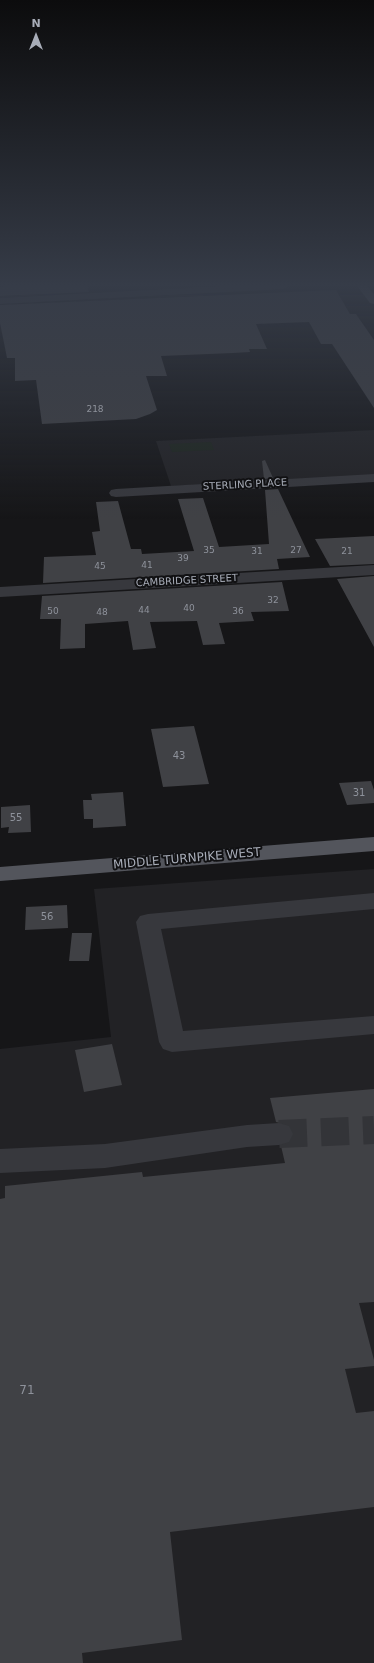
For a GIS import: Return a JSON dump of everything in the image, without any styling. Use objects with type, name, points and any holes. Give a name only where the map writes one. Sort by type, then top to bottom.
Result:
[{"type":"main road","name":"MIDDLE TURNPIKE WEST","points":[[0,874],[374,844]]},
{"type":"street","name":"STERLING PLACE","points":[[116,492],[374,478]]},
{"type":"street","name":"CAMBRIDGE STREET","points":[[0,592],[374,570]]},
{"type":"street","points":[[374,901],[148,922],[172,1042],[374,1025]]},
{"type":"street","points":[[0,1161],[105,1156],[247,1136],[279,1134]]},
{"type":"shaded area","points":[[374,430],[374,475],[171,486],[156,441]]},
{"type":"shaded area","points":[[211,442],[214,450],[172,452],[169,444]]},
{"type":"shaded area","points":[[374,869],[374,1663],[0,1663],[0,1049],[111,1037],[94,889]]},
{"type":"building","points":[[15,364],[163,364],[167,376],[146,376],[157,410],[150,414],[136,419],[42,424],[36,380],[15,381]]},
{"type":"building","points":[[345,364],[374,364],[374,408]]},
{"type":"building","points":[[265,460],[273,478],[264,479],[262,461]]},
{"type":"building","points":[[278,489],[310,557],[277,559],[279,569],[43,583],[44,557],[96,555],[92,532],[100,531],[96,502],[118,501],[131,549],[141,549],[142,554],[194,551],[178,499],[203,498],[219,547],[269,544],[265,490]]},
{"type":"building","points":[[374,536],[374,564],[330,566],[315,539]]},
{"type":"building","points":[[374,576],[374,647],[337,579]]},
{"type":"building","points":[[282,582],[289,611],[251,612],[254,621],[219,623],[225,644],[203,645],[197,621],[150,622],[156,648],[133,650],[128,621],[85,624],[85,648],[60,649],[61,619],[40,619],[42,596]]},
{"type":"building","points":[[194,726],[209,784],[163,787],[151,729]]},
{"type":"building","points":[[371,781],[374,790],[374,803],[347,805],[339,783]]},
{"type":"building","points":[[123,792],[126,826],[93,828],[93,819],[84,819],[83,800],[92,800],[91,794]]},
{"type":"building","points":[[30,805],[31,832],[8,833],[9,827],[1,828],[1,807]]},
{"type":"building","points":[[67,905],[68,928],[25,930],[26,907]]},
{"type":"building","points":[[72,933],[92,933],[89,961],[69,961]]},
{"type":"building","points":[[112,1044],[122,1085],[84,1092],[75,1050]]},
{"type":"building","points":[[374,1089],[374,1302],[359,1303],[374,1360],[374,1366],[345,1369],[356,1413],[374,1411],[374,1507],[170,1532],[182,1640],[82,1653],[83,1663],[0,1663],[0,1199],[5,1198],[5,1186],[142,1172],[143,1177],[285,1163],[281,1146],[290,1143],[294,1133],[289,1125],[276,1122],[270,1098]]},
{"type":"tunnel","points":[[279,1134],[374,1130]]}]
